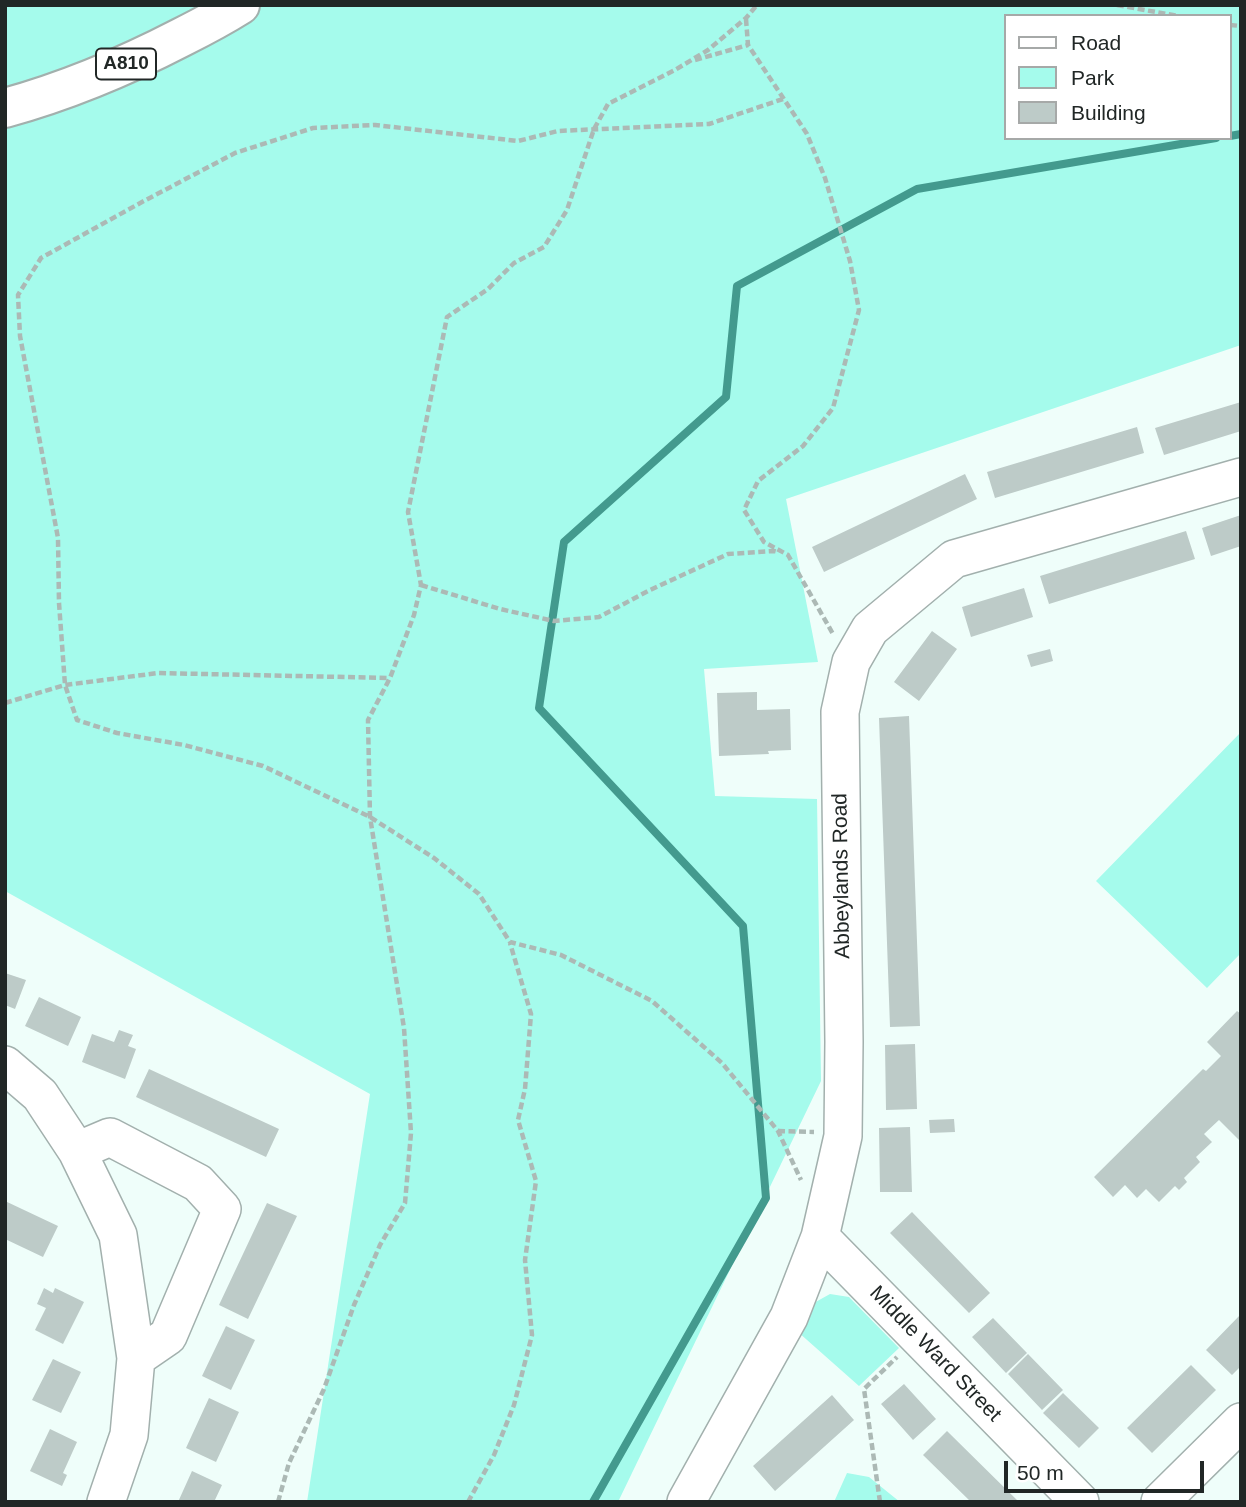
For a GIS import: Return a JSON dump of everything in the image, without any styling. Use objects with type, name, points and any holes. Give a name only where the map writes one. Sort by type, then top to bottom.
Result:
[{"type":"main road","name":"A810","points":[[5,108],[45,97],[141,58],[240,5]]},
{"type":"street","name":"Abbeylands Road","points":[[686,1502],[789,1317],[822,1228],[843,1136],[840,712],[851,662],[870,629],[954,559],[1241,477]]},
{"type":"street","points":[[5,1065],[40,1095],[77,1151],[118,1235],[136,1358],[129,1435],[106,1502]]},
{"type":"street","points":[[77,1151],[110,1137],[198,1183],[222,1209],[168,1336],[136,1358]]},
{"type":"street","name":"Middle Ward Street","points":[[822,1228],[918,1338],[1080,1502]]},
{"type":"street","points":[[1161,1501],[1241,1422]]},
{"type":"path","points":[[278,1502],[289,1463],[324,1389],[354,1305],[380,1245],[405,1203],[411,1133],[404,1028],[370,817],[368,720],[390,678],[414,615],[421,585],[408,512],[447,317],[488,289],[514,263],[544,247],[567,210],[594,129],[608,104],[708,50],[746,18],[757,5]]},
{"type":"path","points":[[1116,5],[1167,14]]},
{"type":"path","points":[[746,18],[748,45],[807,134],[825,178],[850,261],[859,310],[833,408],[803,446],[758,481],[744,510],[764,542],[788,555],[851,662]]},
{"type":"path","points":[[688,62],[748,45]]},
{"type":"path","points":[[468,1502],[494,1455],[514,1405],[532,1335],[525,1260],[536,1181],[518,1120],[524,1089],[531,1014],[510,942],[479,894],[433,858],[370,817],[263,766],[184,745],[117,733],[77,720],[65,685],[58,538],[20,336],[18,295],[41,258],[235,153],[313,128],[375,125],[518,141],[558,131],[709,124],[783,99]]},
{"type":"path","points":[[421,585],[500,609],[554,621],[599,617],[728,554],[774,551],[788,555]]},
{"type":"path","points":[[5,702],[65,685],[158,673],[390,678]]},
{"type":"path","points":[[510,942],[561,955],[652,1001],[722,1063],[778,1131],[822,1228]]},
{"type":"path","points":[[880,1502],[864,1389],[918,1338]]},
{"type":"green space","points":[[5,5],[1241,5],[1241,345],[786,499],[818,662],[704,669],[715,796],[817,799],[821,1081],[618,1502],[307,1502],[370,1094],[5,891]]},
{"type":"green space","points":[[1241,732],[1241,953],[1207,988],[1096,881]]},
{"type":"green space","points":[[830,1294],[849,1297],[899,1348],[859,1386],[798,1332],[812,1304]]},
{"type":"green space","points":[[847,1473],[869,1477],[900,1502],[834,1502]]},
{"type":"building","points":[[1241,402],[1241,431],[1164,455],[1155,428]]},
{"type":"building","points":[[1137,427],[1144,453],[995,498],[987,472]]},
{"type":"building","points":[[965,474],[977,499],[824,572],[812,547]]},
{"type":"building","points":[[1241,515],[1241,546],[1211,556],[1202,528]]},
{"type":"building","points":[[1186,531],[1195,559],[1049,604],[1040,576]]},
{"type":"building","points":[[1024,588],[1033,617],[971,637],[962,607]]},
{"type":"building","points":[[932,631],[957,649],[919,701],[894,682]]},
{"type":"building","points":[[1050,649],[1053,661],[1031,667],[1027,655]]},
{"type":"building","points":[[757,692],[757,710],[790,709],[791,750],[768,751],[769,754],[719,756],[717,693]]},
{"type":"building","points":[[909,716],[920,1026],[890,1027],[879,718]]},
{"type":"building","points":[[5,973],[26,980],[15,1009],[5,1005]]},
{"type":"building","points":[[39,997],[81,1017],[68,1046],[25,1026]]},
{"type":"building","points":[[1237,1011],[1241,1014],[1241,1142],[1219,1120],[1204,1134],[1212,1142],[1196,1157],[1200,1162],[1184,1178],[1187,1182],[1179,1190],[1175,1186],[1159,1202],[1146,1189],[1137,1198],[1125,1185],[1113,1197],[1094,1177],[1203,1069],[1206,1071],[1221,1056],[1207,1042]]},
{"type":"building","points":[[119,1030],[133,1035],[128,1046],[136,1049],[125,1079],[82,1062],[92,1034],[114,1042]]},
{"type":"building","points":[[915,1044],[917,1109],[886,1110],[885,1045]]},
{"type":"building","points":[[149,1069],[279,1129],[266,1157],[136,1097]]},
{"type":"building","points":[[954,1119],[955,1132],[930,1133],[929,1120]]},
{"type":"building","points":[[910,1127],[912,1192],[880,1192],[879,1128]]},
{"type":"building","points":[[5,1201],[58,1226],[43,1257],[5,1239]]},
{"type":"building","points":[[267,1203],[297,1216],[248,1319],[219,1305]]},
{"type":"building","points":[[912,1212],[990,1293],[969,1313],[890,1233]]},
{"type":"building","points":[[44,1288],[53,1293],[55,1288],[84,1302],[63,1344],[35,1330],[46,1308],[37,1304]]},
{"type":"building","points":[[1241,1314],[1241,1366],[1232,1375],[1206,1350]]},
{"type":"building","points":[[993,1318],[1027,1353],[1006,1373],[972,1337]]},
{"type":"building","points":[[226,1326],[255,1340],[231,1390],[202,1376]]},
{"type":"building","points":[[1028,1354],[1063,1390],[1042,1410],[1008,1374]]},
{"type":"building","points":[[53,1359],[81,1372],[61,1413],[32,1400]]},
{"type":"building","points":[[1191,1365],[1216,1390],[1152,1453],[1127,1428]]},
{"type":"building","points":[[904,1384],[936,1419],[913,1440],[881,1404]]},
{"type":"building","points":[[1063,1393],[1099,1428],[1079,1448],[1043,1413]]},
{"type":"building","points":[[832,1395],[854,1420],[775,1491],[753,1466]]},
{"type":"building","points":[[209,1398],[239,1412],[216,1462],[186,1448]]},
{"type":"building","points":[[50,1429],[77,1442],[63,1473],[67,1475],[62,1486],[30,1471]]},
{"type":"building","points":[[947,1431],[1019,1502],[971,1502],[923,1455]]},
{"type":"building","points":[[192,1471],[222,1485],[214,1502],[178,1502]]},
{"type":"waterway","points":[[1232,136],[1241,134]]},
{"type":"waterway","points":[[593,1502],[766,1198],[743,926],[539,708],[564,542],[726,397],[737,286],[917,189],[1204,140]]}]
